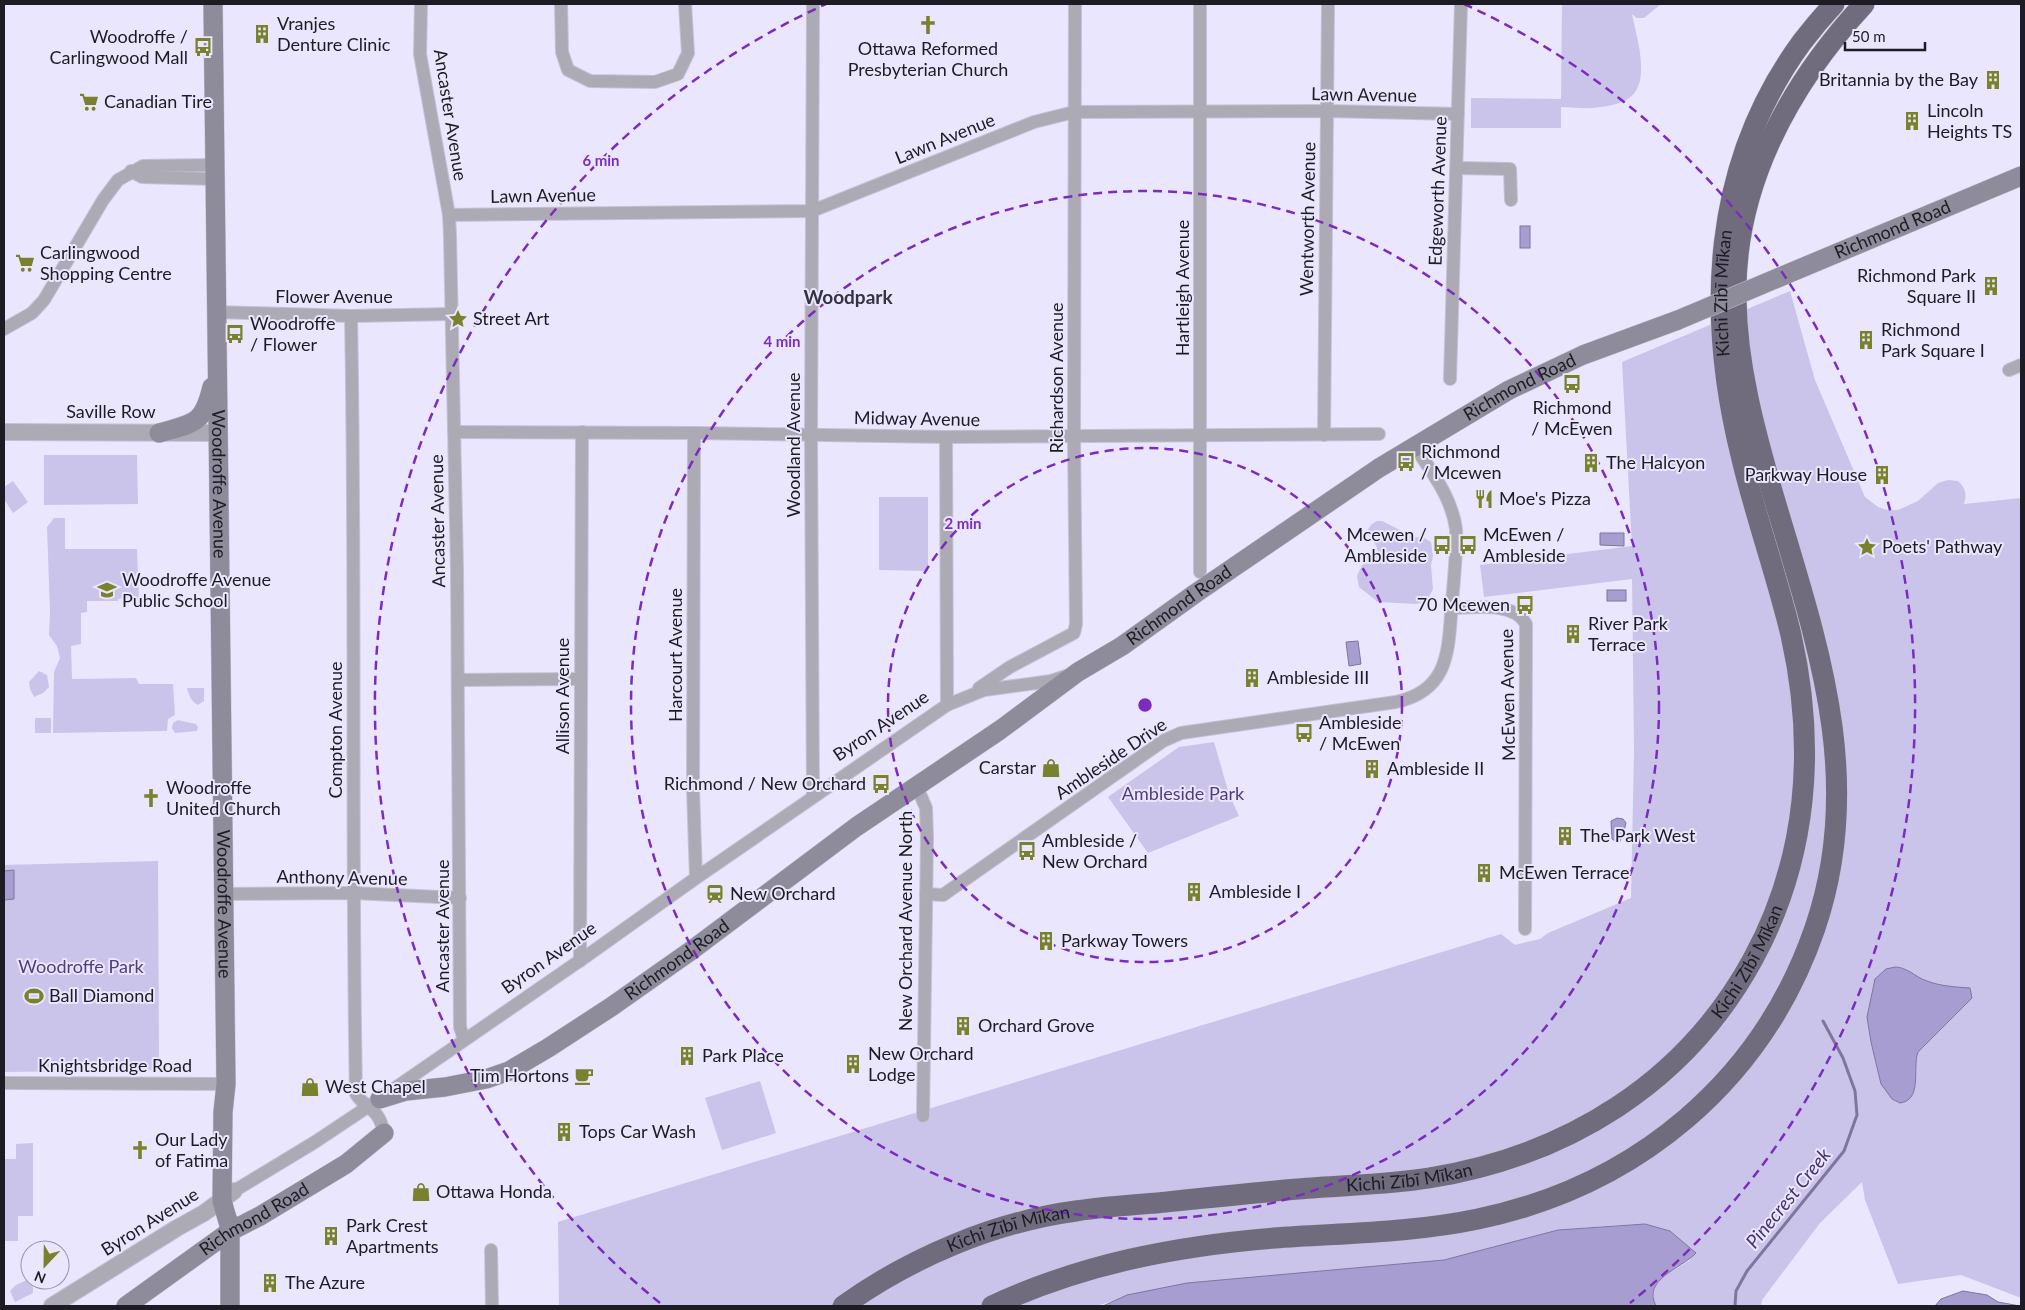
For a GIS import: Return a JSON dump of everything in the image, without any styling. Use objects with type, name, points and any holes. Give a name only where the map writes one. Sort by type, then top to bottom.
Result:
[{"type":"highway","name":"Kichi Zībī Mīkan","points":[[843,1306],[892,1275],[961,1243],[1014,1224],[1073,1211],[1427,1178],[1511,1159],[1551,1144],[1589,1126],[1631,1099],[1670,1066],[1698,1038],[1717,1014],[1735,990],[1762,943],[1785,884],[1795,850],[1800,819],[1806,750],[1803,710],[1793,646],[1743,464],[1727,392],[1720,319],[1723,244],[1736,177],[1758,120],[1776,81],[1802,41],[1834,4]]},
{"type":"highway","name":"Kichi Zībī Mīkan","points":[[992,1306],[1066,1276],[1140,1256],[1195,1246],[1406,1229],[1468,1220],[1529,1206],[1557,1196],[1620,1167],[1667,1135],[1701,1106],[1725,1082],[1747,1056],[1770,1023],[1799,969],[1817,923],[1825,896],[1836,825],[1837,765],[1833,723],[1816,638],[1760,448],[1745,384],[1736,301],[1737,261],[1742,224],[1749,198],[1760,166],[1779,122],[1802,81],[1828,45],[1864,4]]},
{"type":"main road","name":"Woodroffe Avenue","points":[[213,4],[226,1084],[223,1112],[230,1197],[230,1306]]},
{"type":"main road","name":"Richmond Road","points":[[374,1102],[406,1091],[445,1087],[486,1079],[509,1071],[611,1007],[692,950],[856,827],[1000,730],[1078,672],[1122,646],[1365,478],[1509,390],[1583,355],[1678,320],[1780,276],[2020,179]]},
{"type":"main road","points":[[159,432],[191,424],[201,416],[208,404],[216,371]]},
{"type":"main road","name":"Richmond Road","points":[[126,1306],[229,1228],[260,1216],[346,1164],[384,1133]]},
{"type":"street","name":"Ancaster Avenue","points":[[421,4],[420,54],[449,215],[458,680],[460,1030],[464,1040]]},
{"type":"street","points":[[561,4],[562,52],[568,70],[590,81],[655,82],[678,74],[688,52],[685,4]]},
{"type":"street","name":"Woodland Avenue","points":[[813,4],[811,435],[813,796]]},
{"type":"street","name":"Richardson Avenue","points":[[971,694],[1010,667],[1074,633],[1076,624],[1074,436],[1075,4]]},
{"type":"street","name":"Hartleigh Avenue","points":[[1200,4],[1200,572]]},
{"type":"street","name":"Wentworth Avenue","points":[[1324,435],[1328,4]]},
{"type":"street","name":"Edgeworth Avenue","points":[[1450,379],[1461,4]]},
{"type":"street","name":"Lawn Avenue","points":[[449,215],[812,211],[1034,122],[1074,112],[1200,111],[1458,114]]},
{"type":"street","points":[[4,329],[32,313],[38,307],[107,194],[118,180],[138,167],[151,165],[214,172]]},
{"type":"street","points":[[1457,168],[1510,169],[1511,200]]},
{"type":"street","name":"Flower Avenue","points":[[216,312],[351,316],[451,314]]},
{"type":"street","name":"Compton Avenue","points":[[351,316],[354,482],[353,893],[356,1094],[359,1099],[374,1102],[384,1133]]},
{"type":"street","points":[[2009,370],[2021,365]]},
{"type":"street","name":"Saville Row","points":[[4,432],[218,433]]},
{"type":"street","name":"Midway Avenue","points":[[454,432],[946,437],[1379,434]]},
{"type":"street","name":"Allison Avenue","points":[[580,961],[582,432]]},
{"type":"street","name":"Harcourt Avenue","points":[[694,433],[693,788],[696,878]]},
{"type":"street","points":[[946,437],[946,706]]},
{"type":"street","points":[[1416,447],[1444,493],[1455,521],[1456,542],[1451,608]]},
{"type":"street","name":"Ambleside Drive","points":[[926,894],[943,896],[1172,736],[1219,727],[1396,702],[1419,695],[1434,682],[1446,660],[1450,642],[1451,608]]},
{"type":"street","name":"McEwen Avenue","points":[[1451,608],[1508,609],[1519,614],[1526,624],[1525,929]]},
{"type":"street","name":"Byron Avenue","points":[[52,1306],[230,1197],[315,1142],[580,961],[813,796],[946,706],[984,690],[1050,681],[1078,672]]},
{"type":"street","points":[[458,680],[580,679]]},
{"type":"street","name":"New Orchard Avenue North","points":[[917,787],[926,808],[924,1116]]},
{"type":"street","name":"Anthony Avenue","points":[[223,894],[353,893],[460,898]]},
{"type":"street","name":"Knightsbridge Road","points":[[4,1083],[226,1084]]},
{"type":"street","points":[[491,1250],[492,1306]]},
{"type":"green space","points":[[1562,4],[1661,4],[1644,18],[1637,18],[1632,14],[1641,58],[1640,82],[1636,91],[1629,98],[1611,105],[1588,108],[1561,107],[1561,128],[1471,128],[1471,98],[1561,99]]},
{"type":"green space","points":[[1790,291],[1815,380],[1865,497],[1878,507],[1887,510],[1898,510],[1918,501],[1938,483],[1948,480],[1958,481],[1963,487],[1966,494],[1964,504],[2021,498],[2021,1298],[1961,1275],[1898,1284],[1865,1200],[1862,1182],[1820,1223],[1762,1300],[1761,1306],[1656,1306],[1654,1290],[1657,1284],[1668,1273],[1690,1260],[1670,1231],[1645,1224],[1558,1230],[1466,1259],[1137,1294],[1096,1306],[559,1306],[558,1222],[1501,934],[1515,945],[1540,939],[1548,933],[1631,898],[1634,751],[1632,579],[1484,597],[1480,565],[1632,546],[1622,362]]},
{"type":"green space","points":[[44,455],[137,455],[138,504],[44,505]]},
{"type":"green space","points":[[13,481],[28,502],[13,513],[4,499],[4,487]]},
{"type":"green space","points":[[879,497],[928,497],[928,571],[879,570]]},
{"type":"green space","points":[[54,518],[65,518],[65,549],[137,549],[139,600],[130,601],[129,598],[118,599],[118,601],[87,601],[87,612],[81,613],[81,644],[71,646],[72,679],[136,678],[139,684],[173,684],[175,715],[168,719],[167,731],[53,733],[54,672],[60,658],[57,646],[49,635],[47,527]]},
{"type":"green space","points":[[1377,521],[1382,521],[1414,537],[1424,538],[1431,542],[1433,589],[1426,602],[1416,604],[1378,602],[1359,587],[1357,576],[1362,565],[1375,560],[1377,555],[1376,545],[1366,532]]},
{"type":"green space","points":[[39,671],[47,675],[49,687],[43,693],[34,697],[29,682]]},
{"type":"green space","points":[[187,688],[204,688],[204,701],[198,705],[191,698]]},
{"type":"green space","points":[[35,718],[51,718],[51,733],[35,733]]},
{"type":"green space","points":[[178,720],[196,724],[198,727],[197,731],[175,733],[172,728],[173,723]]},
{"type":"green space","name":"Ambleside Park","points":[[1214,742],[1229,794],[1239,816],[1148,853],[1108,797],[1179,747]]},
{"type":"green space","name":"Woodroffe Park","points":[[158,861],[159,1070],[4,1072],[4,865]]},
{"type":"green space","points":[[760,1081],[776,1133],[722,1150],[705,1098]]},
{"type":"green space","points":[[33,1143],[33,1216],[18,1216],[18,1241],[4,1241],[4,1159],[16,1159],[16,1144]]},
{"type":"green space","points":[[20,1283],[20,1290],[33,1290],[33,1293],[15,1302],[10,1291]]},
{"type":"shaded area","points":[[1520,226],[1530,226],[1530,248],[1520,248]]},
{"type":"shaded area","points":[[1600,533],[1624,533],[1624,546],[1600,545]]},
{"type":"shaded area","points":[[1607,590],[1626,590],[1626,601],[1607,601]]},
{"type":"shaded area","points":[[1358,641],[1361,664],[1349,666],[1346,642]]},
{"type":"shaded area","points":[[1617,818],[1623,819],[1626,823],[1619,843],[1612,839],[1611,821]]},
{"type":"shaded area","points":[[14,870],[14,899],[4,900],[4,871]]},
{"type":"shaded area","points":[[1899,967],[1932,983],[1970,988],[1972,998],[1918,1052],[1912,1096],[1907,1101],[1900,1103],[1892,1099],[1881,1084],[1867,1017],[1875,979],[1886,969]]},
{"type":"shaded area","points":[[1645,1224],[1670,1231],[1696,1253],[1665,1275],[1659,1282],[1654,1289],[1653,1297],[1656,1306],[1103,1306],[1127,1295],[1187,1283],[1444,1260],[1558,1230]]},
{"type":"shaded area","points":[[1963,1291],[1987,1295],[1998,1302],[2020,1306],[1935,1306],[1941,1299]]},
{"type":"waterway","name":"Pinecrest Creek","points":[[1735,1306],[1736,1291],[1747,1271],[1844,1151],[1857,1115],[1855,1091],[1843,1058],[1823,1021]]},
{"type":"place","name":"Ottawa Reformed Presbyterian Church","points":[[928,25]]},
{"type":"place","name":"Vranjes Denture Clinic","points":[[262,34]]},
{"type":"place","name":"Woodroffe / Carlingwood Mall","points":[[203,47]]},
{"type":"place","name":"Britannia by the Bay","points":[[1993,80]]},
{"type":"place","name":"Canadian Tire","points":[[89,102]]},
{"type":"place","name":"Lincoln Heights TS","points":[[1912,121]]},
{"type":"place","name":"Carlingwood Shopping Centre","points":[[25,263]]},
{"type":"place","name":"Richmond Park Square II","points":[[1991,286]]},
{"type":"place","name":"Street Art","points":[[458,319]]},
{"type":"place","name":"Woodroffe / Flower","points":[[235,334]]},
{"type":"place","name":"Richmond Park Square I","points":[[1866,340]]},
{"type":"place","name":"Richmond / McEwen","points":[[1572,384]]},
{"type":"place","name":"Richmond / Mcewen","points":[[1406,462]]},
{"type":"place","name":"The Halcyon","points":[[1591,463]]},
{"type":"place","name":"Parkway House","points":[[1882,475]]},
{"type":"place","name":"Moe's Pizza","points":[[1484,499]]},
{"type":"place","name":"Mcewen / Ambleside","points":[[1442,545]]},
{"type":"place","name":"McEwen / Ambleside","points":[[1468,545]]},
{"type":"place","name":"Poets' Pathway","points":[[1867,547]]},
{"type":"place","name":"Woodroffe Avenue Public School","points":[[107,590]]},
{"type":"place","name":"70 Mcewen","points":[[1525,605]]},
{"type":"place","name":"River Park Terrace","points":[[1573,634]]},
{"type":"place","name":"Ambleside III","points":[[1252,678]]},
{"type":"place","name":"Ambleside / McEwen","points":[[1304,733]]},
{"type":"place","name":"Carstar","points":[[1051,768]]},
{"type":"place","name":"Ambleside II","points":[[1372,769]]},
{"type":"place","name":"Richmond / New Orchard","points":[[881,784]]},
{"type":"place","name":"Woodroffe United Church","points":[[151,798]]},
{"type":"place","name":"The Park West","points":[[1565,836]]},
{"type":"place","name":"Ambleside / New Orchard","points":[[1027,851]]},
{"type":"place","name":"McEwen Terrace","points":[[1484,873]]},
{"type":"place","name":"Ambleside I","points":[[1194,892]]},
{"type":"place","name":"New Orchard","points":[[715,894]]},
{"type":"place","name":"Parkway Towers","points":[[1046,941]]},
{"type":"place","name":"Ball Diamond","points":[[34,996]]},
{"type":"place","name":"Orchard Grove","points":[[963,1026]]},
{"type":"place","name":"Park Place","points":[[687,1056]]},
{"type":"place","name":"New Orchard Lodge","points":[[853,1064]]},
{"type":"place","name":"Tim Hortons","points":[[584,1076]]},
{"type":"place","name":"West Chapel","points":[[310,1087]]},
{"type":"place","name":"Tops Car Wash","points":[[564,1132]]},
{"type":"place","name":"Our Lady of Fatima","points":[[140,1150]]},
{"type":"place","name":"Ottawa Honda","points":[[421,1192]]},
{"type":"place","name":"Park Crest Apartments","points":[[331,1236]]},
{"type":"place","name":"The Azure","points":[[270,1283]]},
{"type":"district","name":"Woodpark","points":[[848,297]]}]
